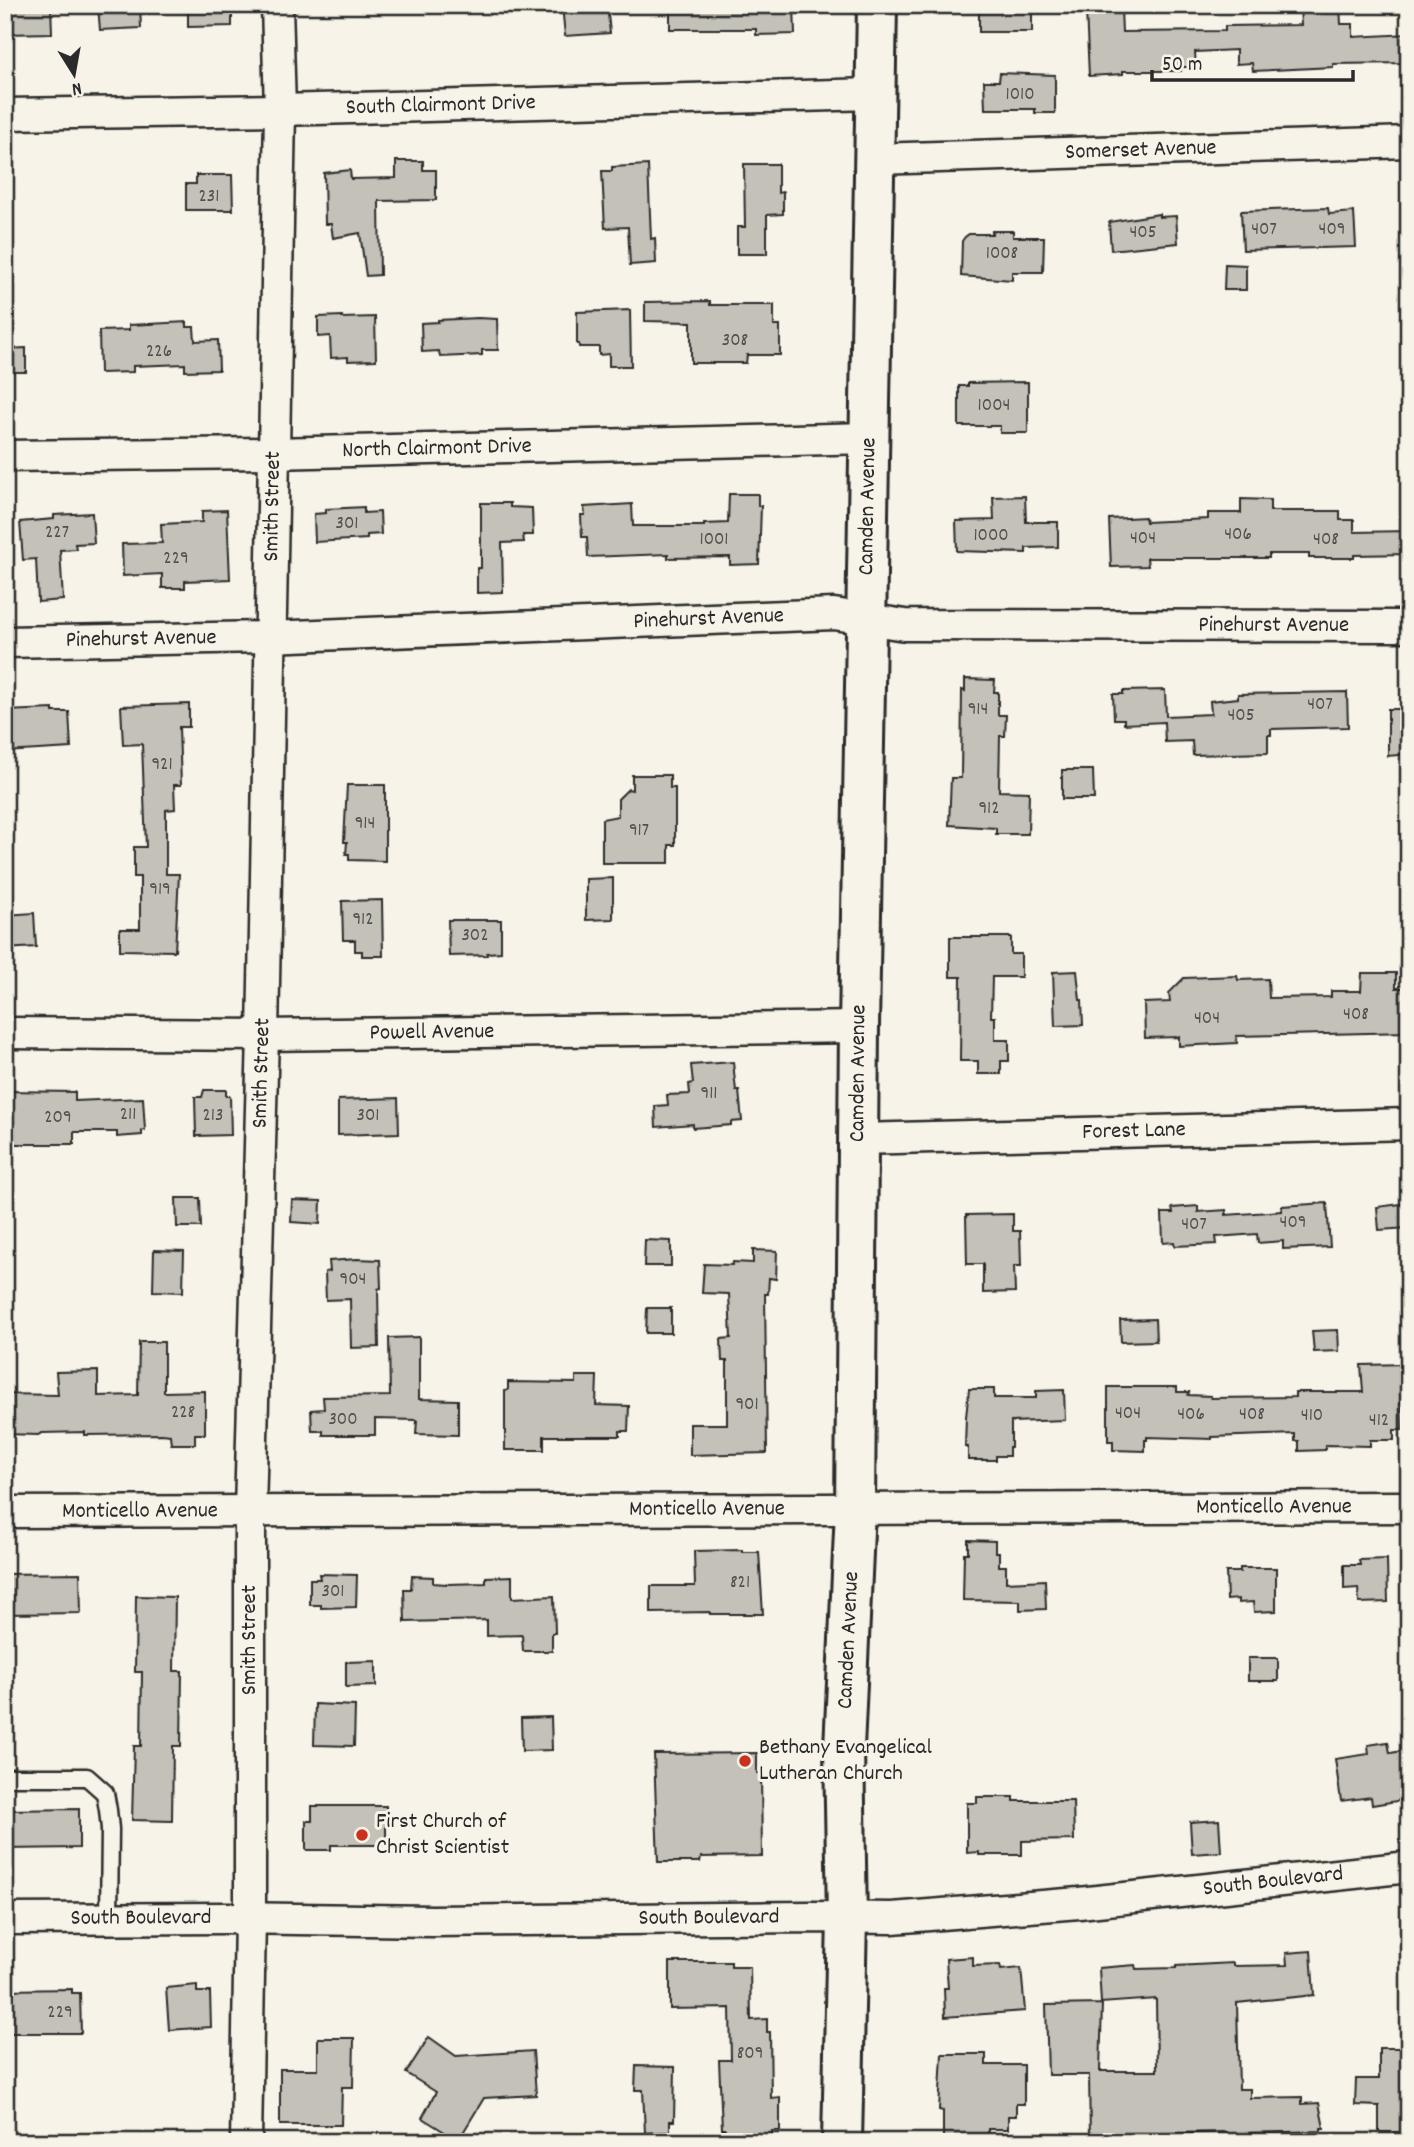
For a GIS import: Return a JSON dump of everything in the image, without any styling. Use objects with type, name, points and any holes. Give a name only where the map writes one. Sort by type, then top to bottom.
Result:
[{"type":"street","name":"Smith Street","points":[[246,2142],[250,1919],[250,1511],[263,1035],[274,453],[280,110],[277,5]]},
{"type":"street","name":"Camden Avenue","points":[[842,2142],[847,1918],[844,1748],[855,1509],[859,1027],[877,5]]},
{"type":"street","name":"South Clairmont Drive","points":[[5,114],[280,110],[874,94]]},
{"type":"street","name":"Somerset Avenue","points":[[874,159],[1409,142]]},
{"type":"street","name":"North Clairmont Drive","points":[[5,456],[274,453],[869,438]]},
{"type":"street","name":"Pinehurst Avenue","points":[[5,642],[269,637],[834,614],[905,625],[1409,626]]},
{"type":"street","name":"Powell Avenue","points":[[5,1033],[263,1035],[859,1027]]},
{"type":"street","name":"Forest Lane","points":[[859,1139],[1409,1124]]},
{"type":"street","name":"Monticello Avenue","points":[[5,1512],[1409,1507]]},
{"type":"street","name":"South Boulevard","points":[[5,1919],[433,1922],[892,1918],[1079,1903],[1409,1867]]},
{"type":"lane","points":[[5,1777],[88,1777],[105,1793],[110,1829],[109,1919]]},
{"type":"building","points":[[5,5],[51,5],[52,33],[5,34]]},
{"type":"building","points":[[98,5],[140,5],[141,28],[100,30]]},
{"type":"building","points":[[188,5],[232,5],[232,26],[188,27]]},
{"type":"building","points":[[562,5],[607,5],[610,33],[565,36]]},
{"type":"building","points":[[670,5],[794,5],[795,34],[756,35],[756,29],[670,29]]},
{"type":"building","points":[[979,5],[1032,5],[1032,32],[979,32]]},
{"type":"building","points":[[1300,5],[1340,5],[1341,24],[1353,24],[1353,37],[1409,34],[1409,63],[1333,64],[1333,67],[1253,71],[1252,63],[1236,64],[1236,50],[1195,52],[1196,67],[1181,67],[1181,71],[1123,71],[1123,74],[1089,76],[1086,10],[1121,9],[1122,32],[1225,31],[1225,26],[1301,25]]},
{"type":"building","points":[[1000,73],[1055,75],[1055,113],[1035,113],[1035,109],[985,109],[984,81],[999,81]]},
{"type":"building","points":[[396,161],[423,161],[423,170],[436,170],[436,200],[379,201],[380,275],[366,276],[360,233],[333,238],[331,224],[325,224],[324,173],[350,170],[351,179],[396,178]]},
{"type":"building","points":[[744,164],[778,164],[778,193],[783,192],[783,214],[767,215],[767,254],[737,254],[737,227],[745,227]]},
{"type":"building","points":[[648,165],[651,239],[655,238],[656,263],[630,265],[628,227],[605,228],[602,171],[612,171],[612,167]]},
{"type":"building","points":[[196,175],[232,175],[233,210],[186,210],[186,184],[196,184]]},
{"type":"building","points":[[1328,208],[1329,214],[1354,212],[1356,247],[1243,250],[1241,211]]},
{"type":"building","points":[[1159,214],[1159,217],[1176,216],[1178,243],[1111,250],[1109,222]]},
{"type":"building","points":[[992,231],[1013,231],[1013,237],[1044,237],[1043,272],[1012,272],[1012,280],[961,276],[962,241],[969,234],[992,234]]},
{"type":"building","points":[[1225,264],[1246,265],[1246,290],[1224,290]]},
{"type":"building","points":[[710,301],[710,305],[774,305],[774,326],[780,326],[780,355],[747,355],[746,363],[691,363],[691,322],[645,321],[645,302]]},
{"type":"building","points":[[630,310],[631,366],[609,366],[609,354],[599,355],[599,347],[579,347],[577,312]]},
{"type":"building","points":[[318,317],[375,317],[376,360],[348,361],[348,357],[331,358],[330,336],[318,337]]},
{"type":"building","points":[[497,319],[498,350],[482,350],[482,355],[440,357],[439,351],[422,352],[421,323]]},
{"type":"building","points":[[187,322],[187,327],[194,327],[195,341],[218,340],[219,370],[185,371],[185,364],[133,366],[133,372],[100,373],[99,331],[129,330],[129,325]]},
{"type":"building","points":[[26,348],[26,372],[5,372],[5,349]]},
{"type":"building","points":[[1028,382],[1028,433],[1000,433],[1000,426],[959,426],[959,386],[968,386],[968,383]]},
{"type":"building","points":[[729,494],[758,494],[758,506],[761,506],[759,564],[730,565],[730,557],[668,558],[668,554],[588,557],[587,537],[582,537],[581,515],[585,515],[584,507],[632,504],[633,526],[704,526],[728,523]]},
{"type":"building","points":[[1025,496],[1026,522],[1058,522],[1058,547],[1026,548],[1026,553],[957,551],[956,521],[994,520],[993,497]]},
{"type":"building","points":[[1241,499],[1270,500],[1270,511],[1340,511],[1340,520],[1354,520],[1354,532],[1409,531],[1409,554],[1354,555],[1354,558],[1309,558],[1309,554],[1269,554],[1269,558],[1147,558],[1148,566],[1111,567],[1109,519],[1145,517],[1146,522],[1208,519],[1208,513],[1241,513]]},
{"type":"building","points":[[481,503],[510,503],[510,507],[532,508],[533,535],[523,535],[524,542],[502,543],[503,592],[477,593],[477,568],[481,568]]},
{"type":"building","points":[[364,507],[364,513],[380,512],[381,534],[367,535],[367,539],[315,542],[314,514],[326,513],[326,509]]},
{"type":"building","points":[[227,510],[230,579],[185,581],[185,588],[162,588],[162,574],[123,576],[122,544],[162,543],[161,524],[202,522],[202,511]]},
{"type":"building","points":[[92,513],[94,543],[75,544],[76,549],[60,550],[63,600],[38,602],[36,559],[23,560],[20,522],[54,519],[54,515]]},
{"type":"building","points":[[965,679],[995,680],[998,715],[1006,715],[1005,736],[1000,736],[999,791],[1029,792],[1028,834],[996,834],[996,828],[949,825],[951,778],[961,778],[962,690],[965,691]]},
{"type":"building","points":[[1165,690],[1166,716],[1211,714],[1210,701],[1238,698],[1238,694],[1347,692],[1348,727],[1271,729],[1271,735],[1268,735],[1268,753],[1193,755],[1192,741],[1165,742],[1164,722],[1124,724],[1124,719],[1114,719],[1113,694],[1123,694],[1123,691]]},
{"type":"building","points":[[189,704],[189,727],[179,727],[181,785],[174,785],[175,809],[166,810],[166,874],[179,874],[175,951],[120,950],[120,929],[140,929],[140,877],[134,877],[134,847],[146,847],[142,744],[123,745],[121,706]]},
{"type":"building","points":[[53,709],[53,712],[69,712],[71,748],[5,752],[5,711]]},
{"type":"building","points":[[1388,709],[1409,709],[1409,754],[1388,756]]},
{"type":"building","points":[[1062,770],[1093,770],[1094,799],[1062,799]]},
{"type":"building","points":[[632,775],[670,775],[670,788],[675,788],[675,845],[669,845],[669,863],[602,863],[602,819],[618,816],[618,799],[628,789],[632,790]]},
{"type":"building","points":[[347,785],[385,785],[385,861],[349,860],[349,854],[346,854],[347,842],[344,842]]},
{"type":"building","points":[[613,878],[613,919],[586,920],[586,879]]},
{"type":"building","points":[[382,900],[383,956],[362,956],[362,951],[355,951],[355,940],[343,940],[342,901]]},
{"type":"building","points":[[34,913],[36,947],[5,949],[5,915]]},
{"type":"building","points":[[448,920],[501,920],[501,952],[449,956]]},
{"type":"building","points":[[950,937],[1011,937],[1011,954],[1021,954],[1021,977],[992,977],[991,1017],[995,1017],[995,1040],[1009,1040],[1009,1061],[1001,1061],[1001,1074],[978,1074],[978,1061],[960,1061],[961,977],[950,977]]},
{"type":"building","points":[[1077,971],[1083,1025],[1055,1026],[1053,972]]},
{"type":"building","points":[[1362,973],[1396,973],[1396,988],[1409,988],[1409,1032],[1236,1036],[1237,1043],[1179,1046],[1179,1037],[1145,1038],[1144,1003],[1170,1002],[1169,993],[1184,978],[1237,976],[1238,980],[1268,979],[1269,998],[1331,997],[1331,991],[1361,991]]},
{"type":"building","points":[[733,1062],[742,1121],[731,1122],[731,1125],[693,1128],[693,1124],[656,1127],[655,1106],[668,1105],[667,1095],[690,1094],[689,1084],[693,1083],[691,1065]]},
{"type":"building","points":[[204,1090],[226,1090],[226,1096],[230,1096],[231,1135],[196,1136],[195,1097],[202,1097]]},
{"type":"building","points":[[5,1091],[75,1092],[75,1101],[143,1098],[145,1130],[142,1135],[117,1137],[117,1132],[74,1132],[74,1144],[5,1144]]},
{"type":"building","points":[[398,1098],[399,1133],[338,1135],[338,1100]]},
{"type":"building","points":[[176,1198],[200,1198],[201,1227],[177,1227]]},
{"type":"building","points":[[292,1200],[321,1201],[320,1224],[291,1222]]},
{"type":"building","points":[[1327,1203],[1330,1247],[1283,1249],[1283,1241],[1258,1243],[1257,1234],[1216,1237],[1217,1244],[1175,1246],[1174,1242],[1163,1243],[1162,1213],[1173,1213],[1172,1208],[1198,1206],[1198,1212],[1226,1210],[1226,1215],[1282,1211],[1282,1206]]},
{"type":"building","points":[[1409,1203],[1409,1228],[1379,1230],[1377,1207]]},
{"type":"building","points":[[1013,1214],[1013,1231],[1020,1231],[1021,1266],[1014,1266],[1015,1292],[983,1293],[983,1264],[967,1264],[966,1215]]},
{"type":"building","points":[[645,1240],[671,1241],[671,1266],[644,1266]]},
{"type":"building","points":[[154,1250],[184,1251],[183,1292],[153,1291]]},
{"type":"building","points":[[753,1250],[777,1251],[776,1279],[769,1278],[768,1294],[765,1294],[767,1453],[690,1455],[690,1424],[727,1424],[727,1361],[722,1361],[721,1339],[731,1338],[729,1294],[702,1293],[704,1264],[753,1263]]},
{"type":"building","points":[[380,1260],[379,1347],[351,1348],[350,1299],[326,1300],[325,1272],[330,1271],[329,1261]]},
{"type":"building","points":[[647,1308],[671,1308],[671,1333],[646,1333]]},
{"type":"building","points":[[1155,1319],[1156,1341],[1121,1342],[1120,1320]]},
{"type":"building","points":[[1338,1330],[1339,1351],[1314,1352],[1312,1331]]},
{"type":"building","points":[[419,1337],[419,1399],[458,1400],[458,1435],[416,1434],[417,1420],[375,1419],[375,1435],[323,1435],[323,1431],[312,1431],[311,1410],[324,1409],[323,1397],[390,1396],[389,1338]]},
{"type":"building","points":[[139,1342],[164,1342],[164,1392],[205,1391],[205,1434],[195,1434],[195,1444],[171,1444],[170,1435],[162,1434],[5,1434],[5,1394],[58,1395],[56,1372],[98,1371],[98,1396],[138,1395]]},
{"type":"building","points":[[1409,1364],[1409,1384],[1401,1384],[1402,1430],[1394,1430],[1394,1440],[1370,1440],[1370,1446],[1326,1445],[1325,1450],[1299,1451],[1299,1441],[1295,1441],[1295,1434],[1212,1439],[1147,1437],[1145,1451],[1113,1450],[1113,1441],[1108,1441],[1108,1387],[1177,1387],[1177,1392],[1211,1398],[1295,1397],[1295,1392],[1363,1392],[1361,1365]]},
{"type":"building","points":[[576,1376],[597,1376],[596,1405],[629,1406],[628,1431],[620,1431],[620,1436],[544,1436],[544,1450],[505,1450],[505,1391],[508,1390],[508,1382],[576,1383]]},
{"type":"building","points":[[969,1389],[994,1389],[994,1398],[1036,1398],[1036,1391],[1064,1390],[1065,1420],[1011,1422],[1009,1456],[996,1456],[996,1460],[968,1460],[968,1447],[965,1447]]},
{"type":"building","points":[[968,1540],[995,1541],[995,1552],[999,1552],[999,1566],[1006,1566],[1006,1582],[1045,1580],[1046,1609],[1020,1610],[1020,1601],[963,1600],[964,1553],[968,1553]]},
{"type":"building","points":[[694,1551],[759,1552],[763,1614],[651,1613],[651,1586],[695,1586]]},
{"type":"building","points":[[1387,1559],[1388,1602],[1359,1603],[1358,1588],[1344,1589],[1344,1565],[1360,1565],[1359,1560]]},
{"type":"building","points":[[1240,1568],[1276,1568],[1276,1611],[1254,1612],[1253,1602],[1238,1603],[1238,1599],[1227,1600],[1226,1572],[1240,1572]]},
{"type":"building","points":[[80,1573],[81,1613],[5,1614],[5,1574]]},
{"type":"building","points":[[319,1574],[357,1575],[356,1607],[321,1608],[321,1605],[310,1605],[310,1579],[320,1579]]},
{"type":"building","points":[[412,1576],[433,1577],[433,1583],[447,1584],[486,1583],[486,1577],[512,1576],[512,1598],[554,1596],[555,1633],[552,1633],[552,1651],[523,1651],[522,1635],[487,1636],[487,1620],[405,1622],[404,1589],[411,1589]]},
{"type":"building","points":[[136,1596],[175,1597],[174,1671],[182,1671],[181,1746],[173,1746],[172,1821],[132,1820],[134,1746],[141,1746],[142,1672],[135,1672]]},
{"type":"building","points":[[1248,1658],[1278,1658],[1278,1681],[1248,1681]]},
{"type":"building","points":[[376,1661],[376,1686],[346,1687],[346,1662]]},
{"type":"building","points":[[315,1704],[355,1706],[354,1746],[314,1745]]},
{"type":"building","points":[[551,1717],[552,1750],[522,1751],[521,1718]]},
{"type":"building","points":[[1388,1742],[1390,1753],[1409,1750],[1409,1799],[1372,1805],[1371,1797],[1341,1801],[1335,1759],[1369,1754],[1368,1745]]},
{"type":"building","points":[[757,1753],[757,1773],[761,1773],[762,1856],[701,1857],[700,1862],[658,1862],[654,1754]]},
{"type":"building","points":[[977,1797],[1014,1797],[1014,1801],[1073,1801],[1074,1840],[1022,1841],[1022,1855],[967,1853],[967,1803],[977,1803]]},
{"type":"building","points":[[312,1806],[386,1806],[386,1845],[331,1845],[331,1850],[306,1850],[306,1821],[312,1821]]},
{"type":"building","points":[[79,1809],[79,1848],[5,1849],[5,1810]]},
{"type":"building","points":[[1219,1820],[1221,1852],[1192,1854],[1190,1822]]},
{"type":"building","points":[[1311,1951],[1314,1995],[1237,2003],[1239,2089],[1250,2089],[1250,2098],[1302,2097],[1302,2104],[1319,2103],[1324,2128],[1321,2128],[1321,2131],[1251,2133],[1251,2136],[1227,2137],[1227,2132],[1090,2138],[1089,2075],[1048,2075],[1046,2005],[1102,2004],[1100,2071],[1157,2071],[1156,1999],[1101,2003],[1099,1968],[1135,1965],[1136,1969],[1176,1968],[1233,1963],[1233,1966],[1287,1965],[1286,1953]]},
{"type":"building","points":[[973,1957],[973,1966],[1000,1965],[1001,1970],[1021,1968],[1025,2011],[945,2017],[944,1988],[948,1988],[946,1959]]},
{"type":"building","points":[[670,1962],[731,1962],[731,1967],[750,1967],[751,2020],[767,2019],[767,2032],[770,2032],[771,2098],[780,2097],[780,2131],[772,2131],[772,2142],[725,2141],[725,2129],[722,2129],[719,2060],[731,2060],[730,2008],[670,2009]]},
{"type":"building","points":[[197,1985],[197,1992],[210,1992],[211,2027],[169,2030],[166,1988]]},
{"type":"building","points":[[72,1989],[72,1993],[80,1993],[81,2033],[5,2033],[5,1990]]},
{"type":"building","points":[[429,2037],[456,2056],[533,2051],[536,2095],[484,2098],[461,2136],[456,2139],[422,2118],[436,2092],[406,2073]]},
{"type":"building","points":[[318,2038],[354,2038],[353,2087],[342,2087],[341,2125],[280,2125],[280,2069],[318,2069]]},
{"type":"building","points":[[1379,2048],[1409,2048],[1408,2132],[1379,2132],[1379,2106],[1355,2105],[1356,2079],[1379,2079]]},
{"type":"building","points":[[942,2054],[986,2054],[986,2065],[1024,2065],[1024,2104],[1016,2104],[1016,2116],[1008,2116],[1008,2129],[988,2129],[988,2140],[943,2140],[943,2111],[939,2110]]},
{"type":"building","points":[[636,2066],[675,2067],[674,2121],[670,2121],[670,2132],[645,2133],[643,2090],[635,2090]]},
{"type":"place","name":"Bethany Evangelical Lutheran Church","points":[[745,1761]]},
{"type":"place","name":"First Church of Christ Scientist","points":[[362,1835]]}]
